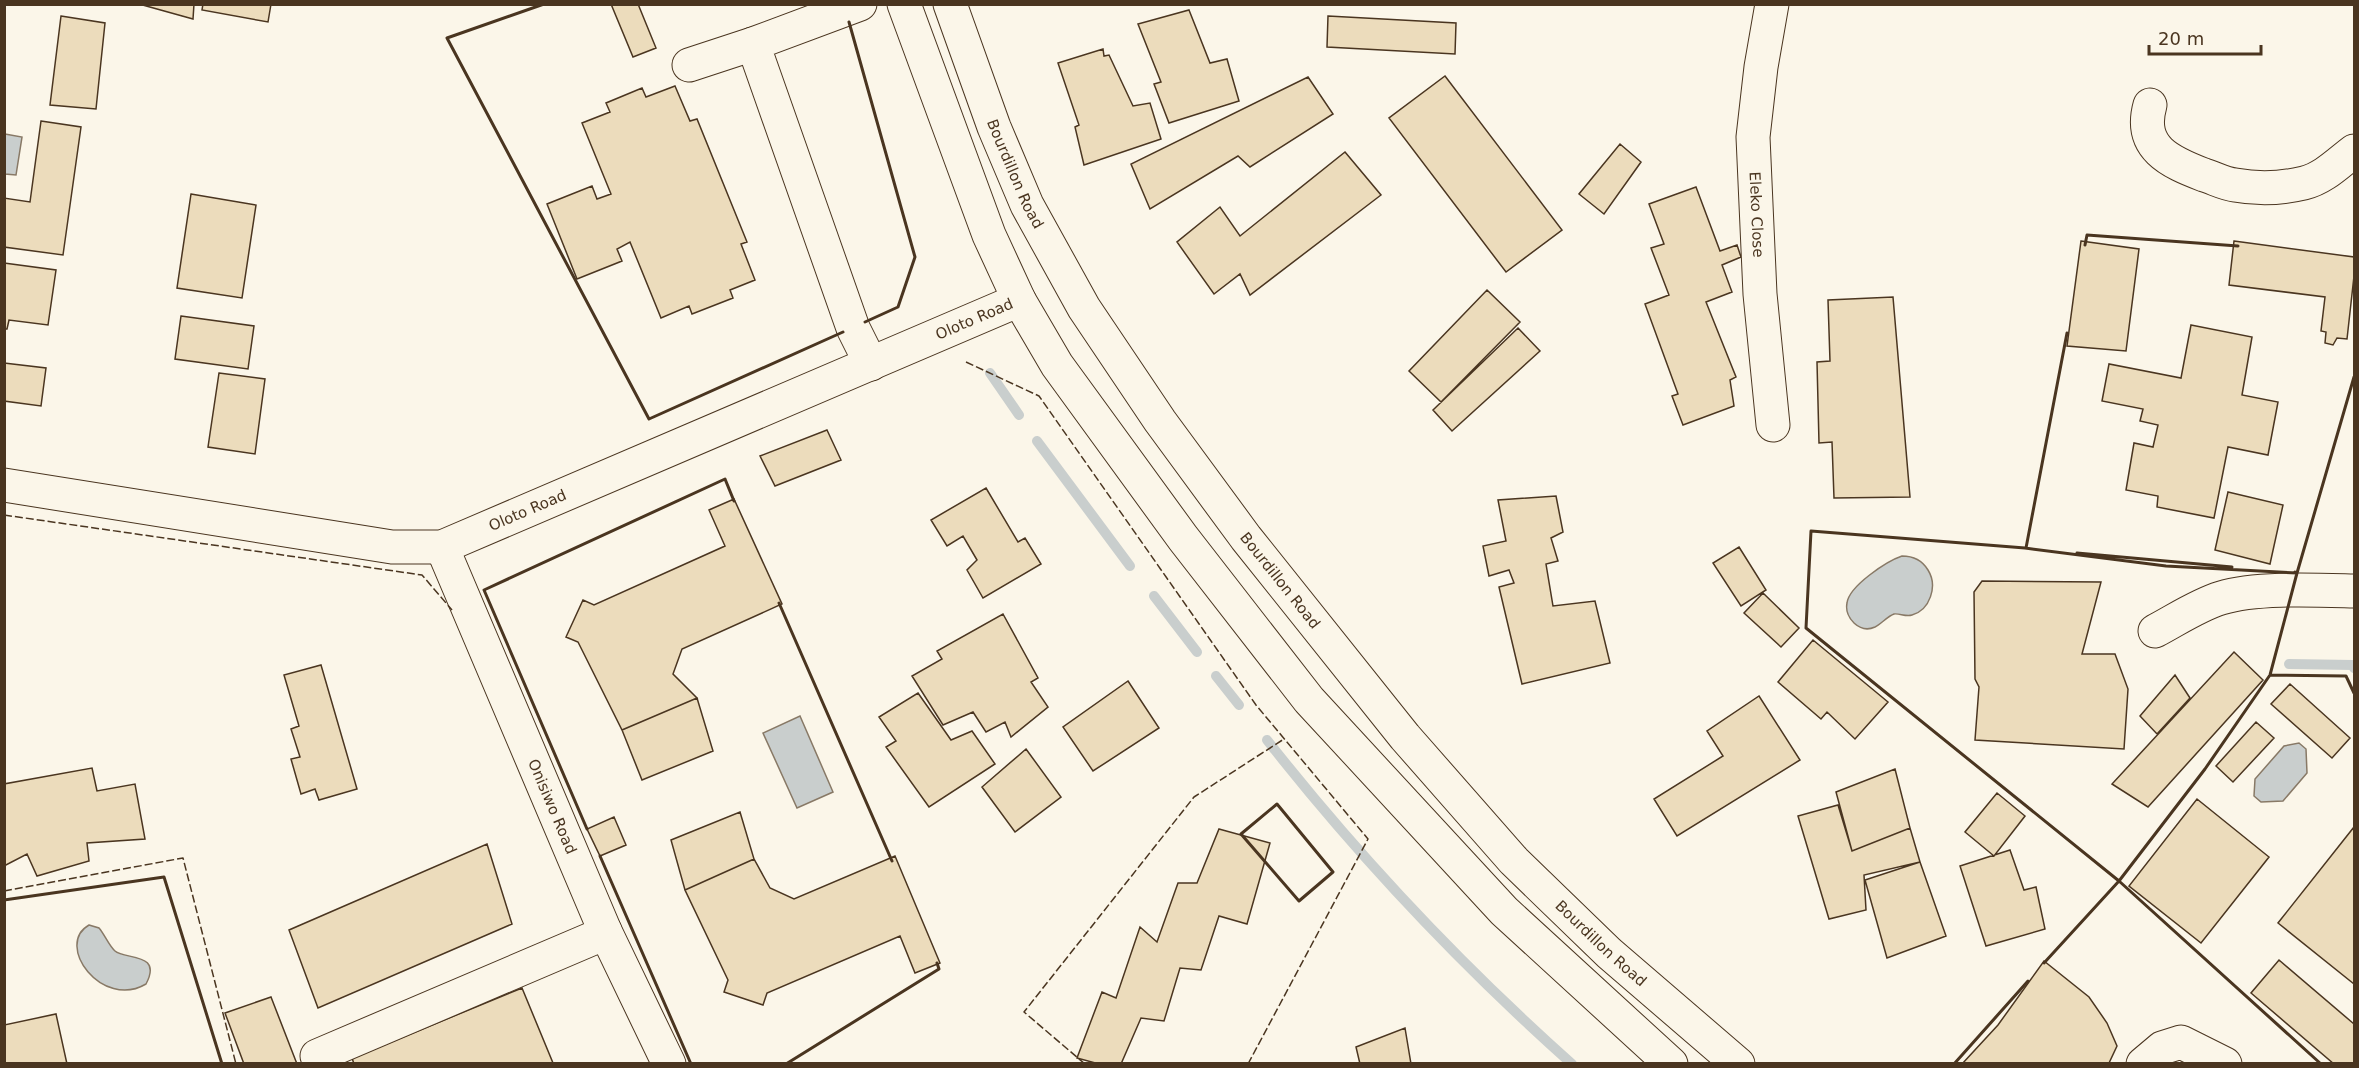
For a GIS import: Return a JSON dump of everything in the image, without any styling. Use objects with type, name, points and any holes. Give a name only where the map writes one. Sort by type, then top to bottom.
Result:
[{"type":"main road","points":[[689,65],[860,4]]},
{"type":"main road","points":[[904,4],[989,235],[1019,300],[1064,375],[1183,538],[1309,700],[1504,911],[1671,1064]]},
{"type":"main road","name":"Bourdillon Road","points":[[950,4],[994,127],[1038,226],[1084,308],[1160,421],[1246,538],[1405,737],[1514,861],[1609,953],[1738,1064]]},
{"type":"main road","name":"Eleko Close","points":[[1772,4],[1761,67],[1753,137],[1760,294],[1773,425]]},
{"type":"main road","points":[[753,44],[853,328],[871,363]]},
{"type":"main road","points":[[2150,105],[2146,121],[2149,137],[2162,155],[2186,168],[2234,185],[2285,186],[2307,182],[2328,172],[2355,151]]},
{"type":"main road","name":"Oloto Road","points":[[4,485],[392,547],[442,547],[1019,300]]},
{"type":"main road","name":"Onisiwo Road","points":[[442,547],[605,931],[669,1064]]},
{"type":"main road","points":[[2155,631],[2220,598],[2242,593],[2355,591]]},
{"type":"main road","points":[[317,1056],[596,937],[605,931]]},
{"type":"main road","points":[[2143,1064],[2162,1048],[2181,1042],[2225,1064]]},
{"type":"shaded area","points":[[5,134],[22,137],[16,175],[5,174]]},
{"type":"shaded area","points":[[1902,556],[1917,559],[1928,570],[1932,590],[1928,603],[1912,615],[1894,614],[1869,629],[1854,623],[1848,614],[1847,603],[1854,589],[1887,563]]},
{"type":"shaded area","points":[[800,716],[833,792],[797,808],[763,733]]},
{"type":"shaded area","points":[[2299,743],[2306,749],[2307,773],[2283,801],[2261,802],[2254,796],[2255,779],[2284,746]]},
{"type":"shaded area","points":[[89,925],[99,928],[115,951],[146,962],[150,967],[150,974],[146,984],[129,990],[114,989],[99,982],[88,972],[80,959],[77,946],[80,934]]},
{"type":"building","points":[[139,4],[194,4],[193,19]]},
{"type":"building","points":[[203,4],[271,4],[268,22],[202,10]]},
{"type":"building","points":[[611,4],[638,4],[656,48],[633,57]]},
{"type":"building","points":[[1189,10],[1210,63],[1227,59],[1239,101],[1169,123],[1154,84],[1161,82],[1138,24]]},
{"type":"building","points":[[61,16],[105,23],[96,109],[50,105]]},
{"type":"building","points":[[1328,16],[1456,23],[1455,54],[1327,47]]},
{"type":"building","points":[[1103,49],[1104,56],[1109,55],[1133,106],[1150,103],[1161,139],[1084,165],[1075,127],[1079,125],[1058,63]]},
{"type":"building","points":[[1445,76],[1562,230],[1506,272],[1389,118]]},
{"type":"building","points":[[1308,77],[1333,114],[1250,167],[1238,156],[1150,209],[1131,164]]},
{"type":"building","points":[[675,86],[690,121],[697,119],[747,242],[741,244],[755,280],[730,290],[733,298],[692,314],[689,306],[661,318],[630,242],[617,249],[622,261],[577,279],[547,204],[592,186],[597,199],[611,194],[582,123],[610,112],[606,103],[642,88],[646,97]]},
{"type":"building","points":[[41,121],[81,127],[63,255],[4,247],[4,198],[30,202]]},
{"type":"building","points":[[1620,144],[1641,162],[1604,214],[1579,194]]},
{"type":"building","points":[[1345,152],[1381,195],[1250,295],[1240,274],[1214,294],[1177,242],[1220,207],[1240,236]]},
{"type":"building","points":[[1696,187],[1720,251],[1737,245],[1741,257],[1722,265],[1732,292],[1706,302],[1736,377],[1730,380],[1734,406],[1683,425],[1672,396],[1678,394],[1645,304],[1669,295],[1651,248],[1664,244],[1649,204]]},
{"type":"building","points":[[191,194],[256,205],[242,298],[177,288]]},
{"type":"building","points":[[2081,241],[2139,249],[2126,351],[2067,346]]},
{"type":"building","points":[[2234,241],[2354,257],[2347,339],[2337,338],[2333,345],[2325,343],[2326,332],[2321,331],[2325,297],[2229,285]]},
{"type":"building","points":[[4,263],[56,270],[48,325],[9,320],[7,329],[4,329]]},
{"type":"building","points":[[1487,290],[1520,322],[1441,402],[1409,371]]},
{"type":"building","points":[[1893,297],[1910,497],[1834,498],[1832,442],[1819,443],[1817,362],[1830,361],[1828,300]]},
{"type":"building","points":[[181,316],[254,326],[248,369],[175,359]]},
{"type":"building","points":[[2191,325],[2252,337],[2242,395],[2278,402],[2268,455],[2228,447],[2214,518],[2157,507],[2158,496],[2126,490],[2134,443],[2153,447],[2158,425],[2140,421],[2143,409],[2102,401],[2109,364],[2181,378]]},
{"type":"building","points":[[1518,328],[1540,351],[1452,431],[1433,410]]},
{"type":"building","points":[[4,363],[46,368],[41,406],[4,401]]},
{"type":"building","points":[[219,373],[265,379],[255,454],[208,447]]},
{"type":"building","points":[[827,430],[841,460],[775,486],[760,456]]},
{"type":"building","points":[[986,488],[1018,542],[1025,538],[1041,564],[983,598],[967,570],[977,560],[963,536],[947,546],[931,520]]},
{"type":"building","points":[[2228,492],[2283,505],[2270,564],[2215,550]]},
{"type":"building","points":[[1556,496],[1563,532],[1551,538],[1558,561],[1546,564],[1553,606],[1595,601],[1610,663],[1522,684],[1499,587],[1514,583],[1509,570],[1489,576],[1483,546],[1506,541],[1498,500]]},
{"type":"building","points":[[734,499],[782,604],[682,649],[673,674],[697,698],[622,730],[578,642],[566,637],[583,600],[594,605],[725,546],[709,510]]},
{"type":"building","points":[[1739,547],[1766,590],[1741,606],[1713,563]]},
{"type":"building","points":[[1982,581],[2101,582],[2082,654],[2115,654],[2128,689],[2124,749],[1975,740],[1979,687],[1975,679],[1974,592]]},
{"type":"building","points":[[1763,593],[1799,628],[1781,647],[1744,613]]},
{"type":"building","points":[[1003,614],[1038,678],[1031,682],[1048,707],[1011,737],[1005,722],[986,732],[973,712],[943,725],[912,676],[942,659],[937,651]]},
{"type":"building","points":[[1813,640],[1888,702],[1855,739],[1827,712],[1821,719],[1778,682]]},
{"type":"building","points":[[2234,652],[2263,680],[2148,807],[2112,784]]},
{"type":"building","points":[[321,665],[357,789],[319,800],[315,789],[301,794],[291,759],[300,757],[291,729],[299,726],[284,675]]},
{"type":"building","points":[[2175,675],[2190,698],[2157,734],[2140,716]]},
{"type":"building","points":[[1128,681],[1159,728],[1093,771],[1063,727]]},
{"type":"building","points":[[2290,684],[2350,738],[2332,758],[2271,704]]},
{"type":"building","points":[[918,693],[951,740],[972,731],[995,764],[929,807],[886,747],[896,741],[879,717]]},
{"type":"building","points":[[1759,696],[1800,760],[1677,836],[1654,799],[1723,756],[1707,731]]},
{"type":"building","points":[[697,698],[713,751],[642,780],[622,730]]},
{"type":"building","points":[[2256,722],[2274,738],[2233,782],[2216,766]]},
{"type":"building","points":[[1026,749],[1061,797],[1015,832],[982,787]]},
{"type":"building","points":[[92,768],[97,791],[135,784],[145,839],[87,843],[89,861],[37,876],[27,854],[4,866],[4,784]]},
{"type":"building","points":[[1895,769],[1910,828],[1852,851],[1836,792]]},
{"type":"building","points":[[1997,793],[2025,816],[1994,856],[1965,832]]},
{"type":"building","points":[[2197,799],[2269,857],[2201,943],[2129,886]]},
{"type":"building","points":[[1838,805],[1852,851],[1910,828],[1920,862],[1864,875],[1866,910],[1829,919],[1798,816]]},
{"type":"building","points":[[740,812],[754,859],[685,890],[671,840]]},
{"type":"building","points":[[614,817],[626,845],[600,856],[587,829]]},
{"type":"building","points":[[2354,827],[2354,984],[2278,923]]},
{"type":"building","points":[[1219,829],[1270,843],[1247,924],[1219,916],[1201,970],[1180,968],[1164,1021],[1141,1018],[1121,1064],[1099,1064],[1077,1058],[1102,992],[1116,998],[1140,927],[1157,942],[1178,883],[1197,883]]},
{"type":"building","points":[[487,844],[512,924],[318,1008],[289,930]]},
{"type":"building","points":[[2010,850],[2024,890],[2036,887],[2045,929],[1986,946],[1960,866]]},
{"type":"building","points":[[895,856],[940,963],[915,973],[900,936],[767,993],[763,1005],[724,992],[728,980],[685,890],[754,859],[770,888],[794,899]]},
{"type":"building","points":[[1920,862],[1946,936],[1887,958],[1865,880]]},
{"type":"building","points":[[2279,960],[2354,1024],[2354,1064],[2334,1064],[2251,993]]},
{"type":"building","points":[[2044,961],[2089,997],[2107,1023],[2117,1046],[2109,1063],[1962,1064],[1998,1025]]},
{"type":"building","points":[[522,988],[553,1063],[354,1064],[352,1058]]},
{"type":"building","points":[[271,997],[297,1064],[244,1064],[225,1013]]},
{"type":"building","points":[[56,1014],[67,1064],[4,1064],[4,1025]]},
{"type":"building","points":[[1405,1028],[1411,1064],[1360,1064],[1356,1047]]},
{"type":"waterway","points":[[990,373],[1019,415]]},
{"type":"waterway","points":[[1037,441],[1130,566]]},
{"type":"waterway","points":[[1154,596],[1197,652]]},
{"type":"waterway","points":[[2289,664],[2353,665],[2354,668]]},
{"type":"waterway","points":[[1216,676],[1239,705]]},
{"type":"waterway","points":[[1267,740],[1338,826],[1412,909],[1490,988],[1572,1064]]},
{"type":"fence","points":[[966,362],[1039,396],[1256,705],[1368,839],[1248,1064]]},
{"type":"fence","points":[[4,515],[422,575],[452,610]]},
{"type":"fence","points":[[1085,1064],[1024,1012],[1194,797],[1284,739]]},
{"type":"fence","points":[[4,891],[183,858],[236,1064]]},
{"type":"wall","points":[[544,4],[447,38],[649,419],[843,332]]},
{"type":"wall","points":[[849,22],[915,257],[898,307],[865,322]]},
{"type":"wall","points":[[2085,245],[2087,235],[2238,246]]},
{"type":"wall","points":[[2026,548],[2067,333]]},
{"type":"wall","points":[[2295,572],[2297,573],[2354,377]]},
{"type":"wall","points":[[587,829],[484,590],[725,479],[734,501]]},
{"type":"wall","points":[[1811,531],[2025,548],[2166,566],[2297,573],[2270,675],[2205,769],[2119,881],[1806,628],[1811,531]]},
{"type":"wall","points":[[2077,553],[2232,567]]},
{"type":"wall","points":[[779,603],[892,861]]},
{"type":"wall","points":[[2270,675],[2346,676],[2354,693]]},
{"type":"wall","points":[[1277,804],[1333,872],[1299,901],[1241,834],[1277,804]]},
{"type":"wall","points":[[600,856],[691,1064]]},
{"type":"wall","points":[[4,900],[164,877],[222,1064]]},
{"type":"wall","points":[[2044,963],[2119,881],[2321,1064]]},
{"type":"wall","points":[[786,1064],[939,969],[937,963]]},
{"type":"wall","points":[[1954,1064],[2028,981]]}]
